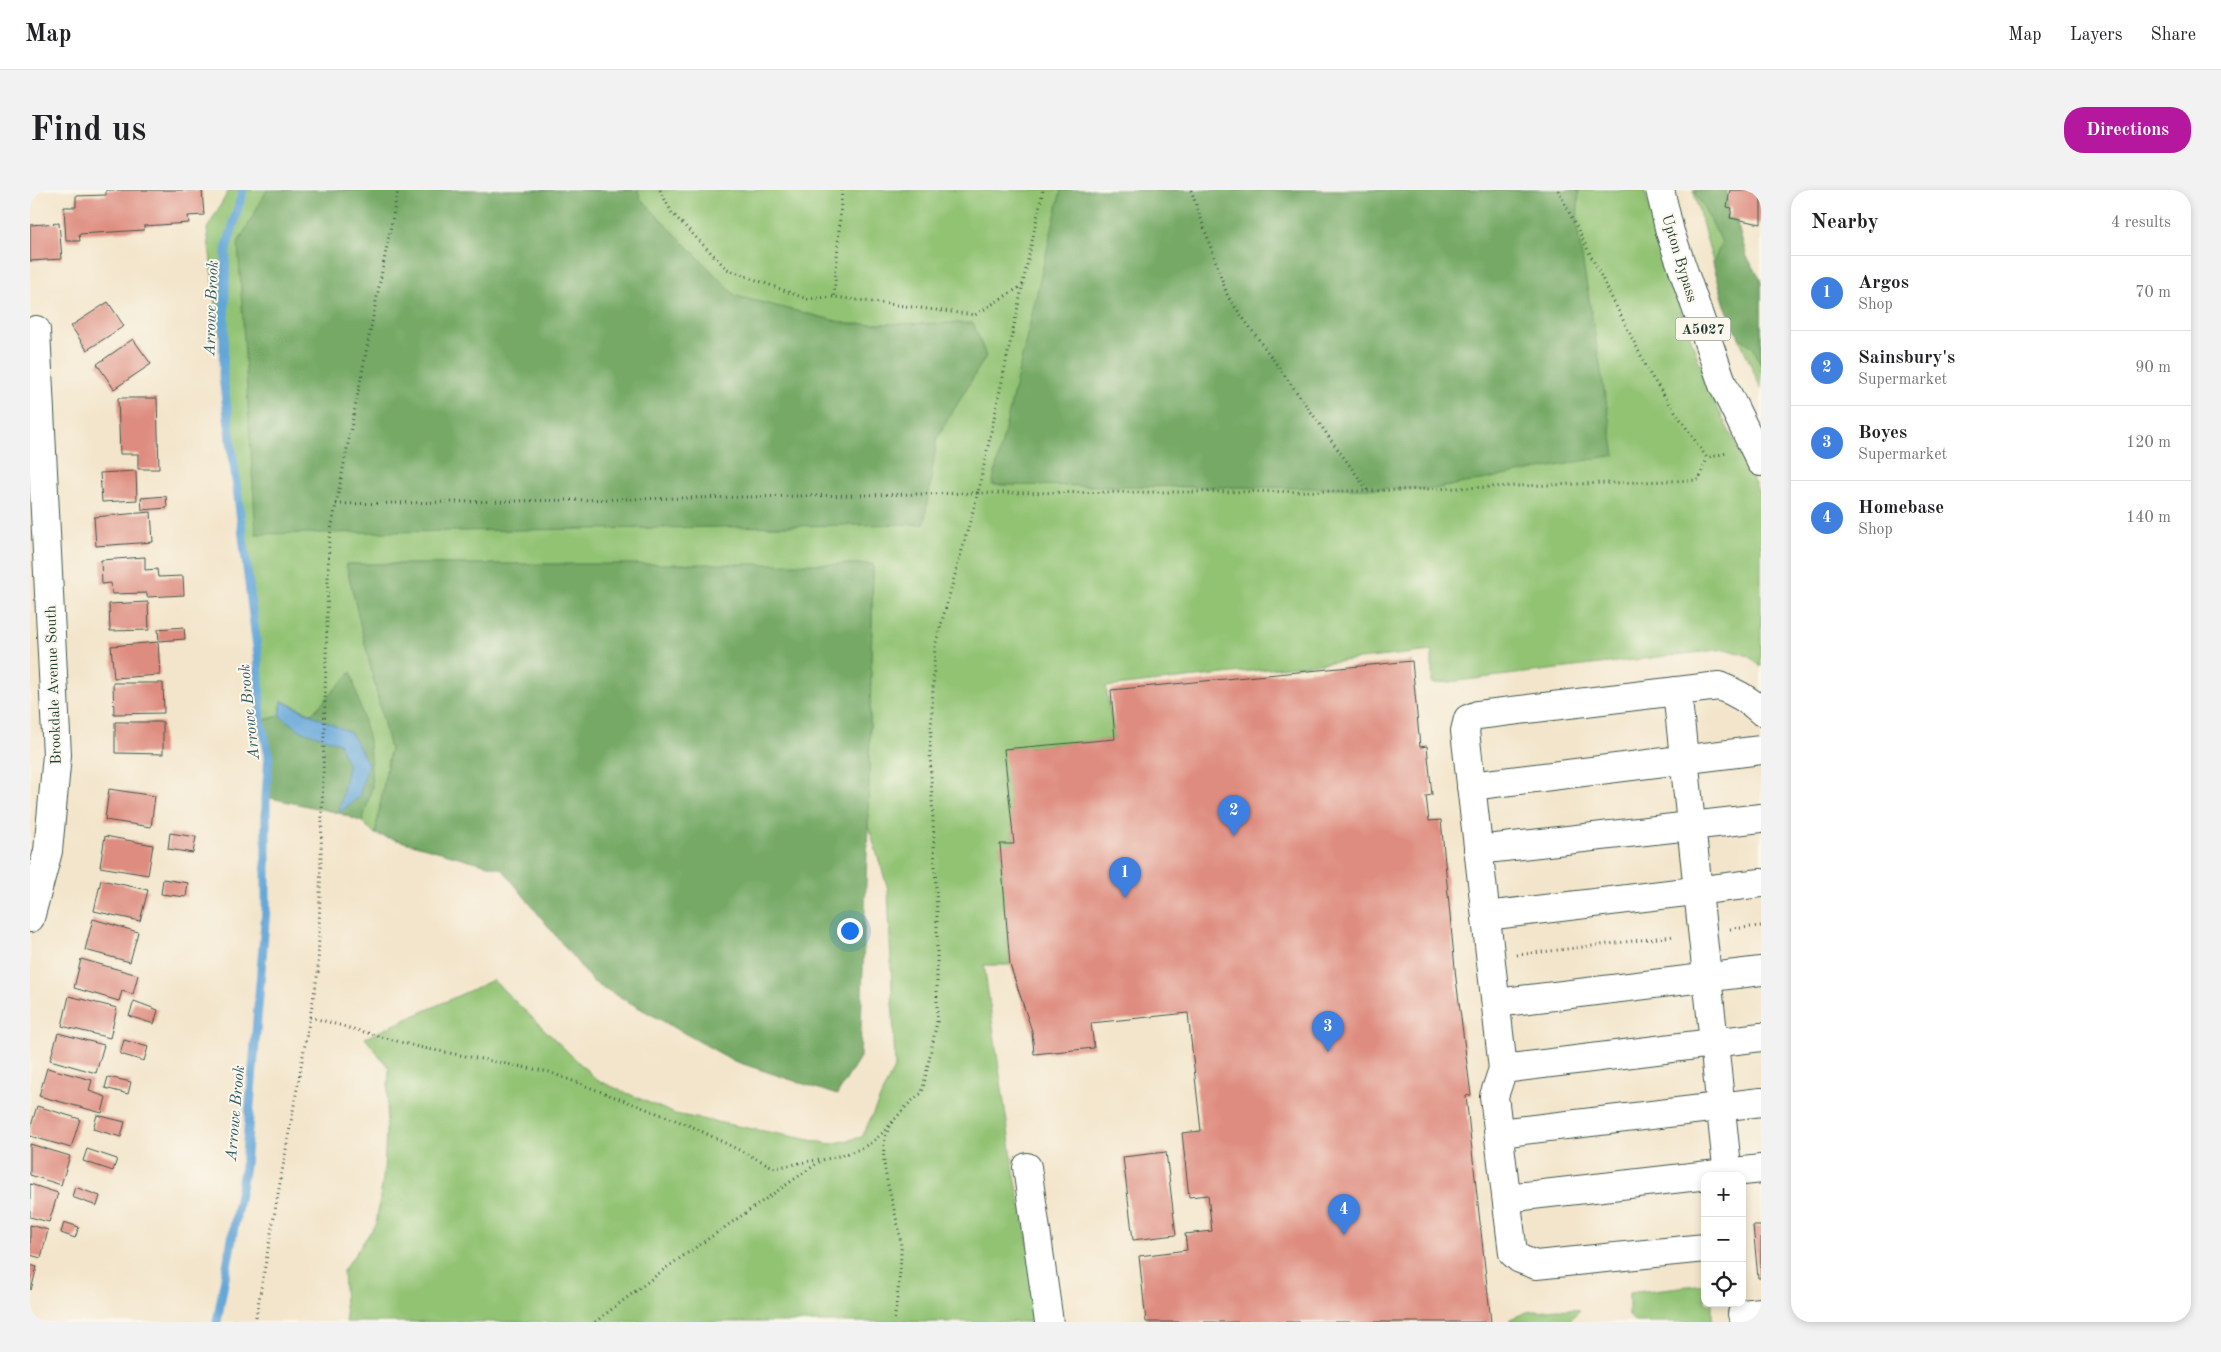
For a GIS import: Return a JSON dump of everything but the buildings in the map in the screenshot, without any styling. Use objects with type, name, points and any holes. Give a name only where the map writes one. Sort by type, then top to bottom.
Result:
[{"type":"street","name":"Upton Bypass","points":[[1660,190],[1670,232],[1703,331],[1723,385],[1757,453]]},
{"type":"street","name":"Brookdale Avenue South","points":[[30,918],[48,851],[57,755],[36,330]]},
{"type":"street","points":[[1701,1248],[1536,1265],[1520,1259],[1513,1253],[1494,1096],[1503,1069],[1465,731],[1468,719],[1478,715],[1719,686],[1751,702],[1761,711]]},
{"type":"street","points":[[1677,691],[1728,1172]]},
{"type":"street","points":[[1471,786],[1761,750]]},
{"type":"street","points":[[1478,850],[1761,818]]},
{"type":"street","points":[[1486,916],[1761,883]]},
{"type":"street","points":[[1496,1003],[1761,971]]},
{"type":"street","points":[[1503,1069],[1761,1037]]},
{"type":"street","points":[[1498,1133],[1761,1102]]},
{"type":"street","points":[[1027,1167],[1048,1322]]},
{"type":"street","points":[[1741,1172],[1761,1169]]},
{"type":"street","points":[[1506,1198],[1701,1177]]},
{"type":"path","points":[[255,1322],[318,972],[330,540],[398,190]]},
{"type":"path","points":[[660,190],[672,213],[727,269],[807,299],[834,297],[975,315],[1023,285]]},
{"type":"path","points":[[834,297],[842,190]]},
{"type":"path","points":[[595,1322],[666,1268],[822,1160],[846,1154],[872,1142],[911,1101],[922,1094],[937,1022],[938,912],[930,752],[935,646],[978,493],[1043,190]]},
{"type":"path","points":[[1191,190],[1228,297],[1368,491]]},
{"type":"path","points":[[1558,190],[1651,376],[1707,458]]},
{"type":"path","points":[[1707,458],[1757,453]]},
{"type":"path","points":[[336,504],[978,493],[1368,491],[1699,480],[1707,458]]},
{"type":"path","points":[[1490,958],[1761,926]]},
{"type":"path","points":[[310,1017],[418,1047],[549,1072],[691,1126],[775,1168],[846,1154]]},
{"type":"path","points":[[894,1322],[901,1248],[883,1154],[888,1129],[911,1101]]},
{"type":"green space","points":[[229,190],[1644,190],[1682,313],[1709,390],[1761,497],[1761,667],[1749,656],[1726,649],[1432,684],[1432,651],[1106,687],[1115,739],[1005,749],[1014,844],[1000,845],[1010,965],[984,965],[1014,1171],[1044,1322],[346,1322],[343,1271],[376,1224],[384,1171],[389,1068],[365,1038],[493,980],[597,1080],[675,1114],[831,1144],[862,1137],[895,1066],[888,889],[868,825],[873,565],[347,564],[390,749],[375,834],[362,822],[372,787],[351,672],[312,714],[282,701],[280,716],[261,721],[258,656],[207,229]]},
{"type":"green space","points":[[267,190],[638,190],[640,198],[736,296],[849,324],[973,323],[986,356],[937,438],[924,524],[256,534],[238,243]]},
{"type":"green space","points":[[1061,190],[1579,190],[1577,227],[1615,455],[1433,489],[992,485]]},
{"type":"green space","points":[[1693,190],[1727,190],[1727,218],[1736,220],[1747,257],[1761,279],[1761,389],[1725,305]]},
{"type":"green space","points":[[1694,190],[1727,190],[1727,218],[1736,220],[1747,257],[1761,279],[1761,365],[1753,347],[1739,337],[1725,305],[1713,263],[1722,242]]},
{"type":"green space","points":[[346,564],[873,564],[868,825],[860,1057],[837,1095],[734,1061],[593,982],[502,869],[375,834],[390,749]]},
{"type":"green space","points":[[351,672],[369,741],[372,787],[362,822],[339,813],[266,797],[269,755],[261,721],[280,716],[282,701],[312,714]]},
{"type":"green space","points":[[1701,1284],[1701,1307],[1712,1307],[1712,1322],[1636,1322],[1629,1315],[1629,1293]]},
{"type":"green space","points":[[1557,1309],[1580,1310],[1567,1322],[1510,1322],[1510,1319],[1527,1312]]},
{"type":"water","points":[[282,701],[351,733],[368,764],[359,797],[339,813],[348,766],[339,743],[302,731],[280,716]]},
{"type":"waterway","name":"Arrowe Brook","points":[[217,1322],[245,1166],[266,910],[266,797],[269,755],[261,721],[258,656],[223,377],[226,250],[243,190]]},
{"type":"place","name":"Sainsbury's","points":[[1234,836]]},
{"type":"place","name":"Argos","points":[[1125,898]]},
{"type":"place","name":"Boyes","points":[[1328,1052]]},
{"type":"place","name":"Homebase","points":[[1344,1235]]}]
